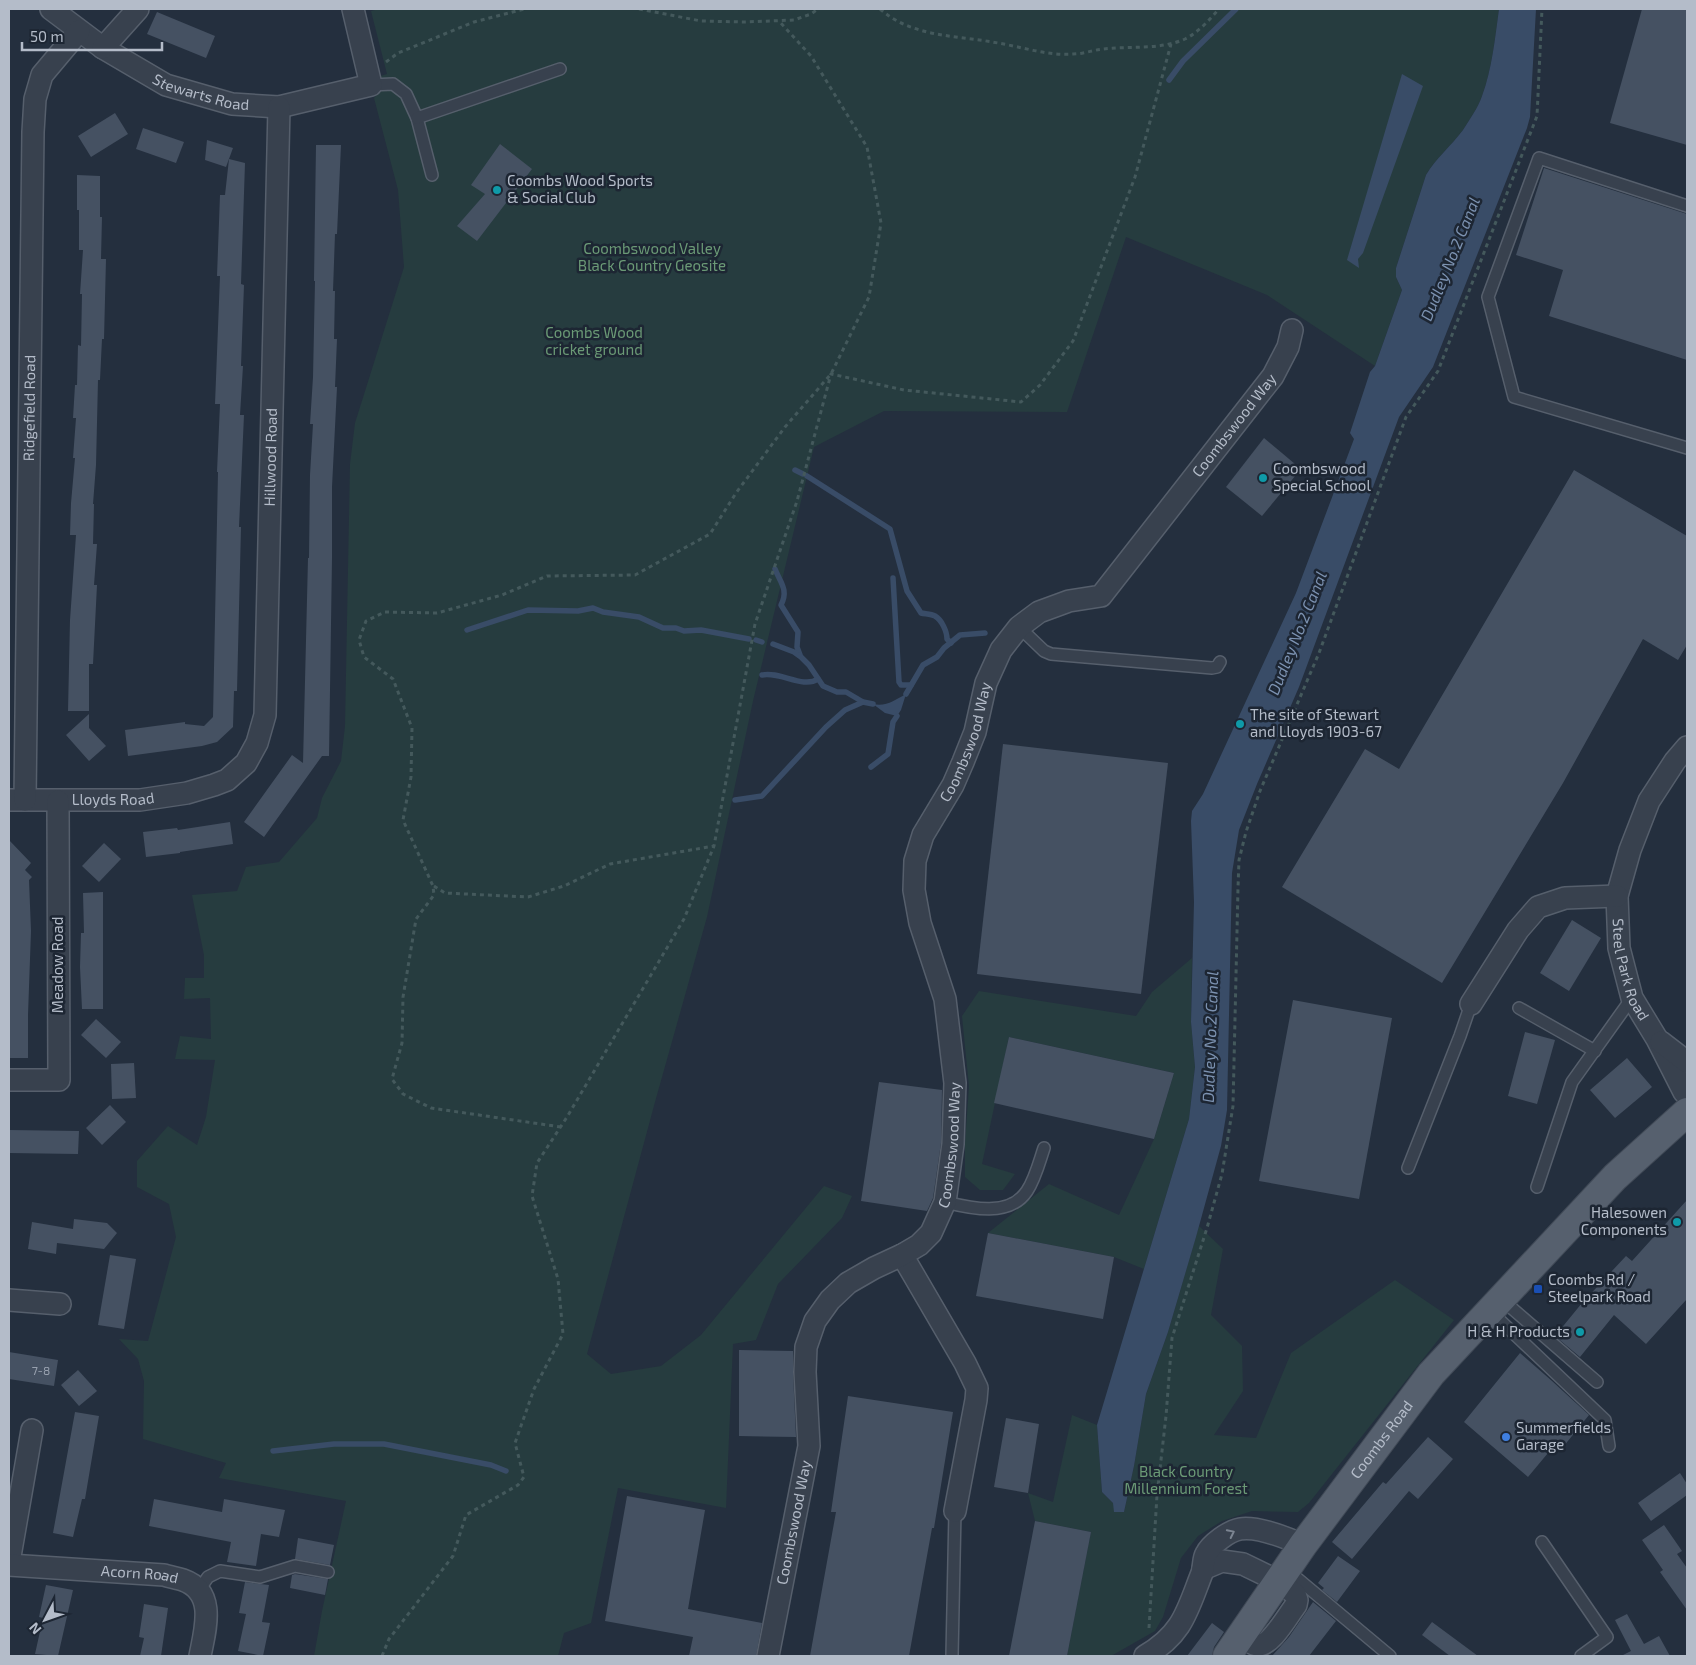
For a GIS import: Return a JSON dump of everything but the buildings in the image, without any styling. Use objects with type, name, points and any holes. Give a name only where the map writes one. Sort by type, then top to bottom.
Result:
[{"type":"main road","name":"Coombs Road","points":[[1234,1646],[1303,1545],[1431,1374],[1615,1177],[1685,1110]]},
{"type":"street","name":"Stewarts Road","points":[[51,9],[103,48],[166,85],[232,104],[279,107],[371,85]]},
{"type":"street","points":[[103,48],[138,9]]},
{"type":"street","points":[[353,9],[371,85]]},
{"type":"street","name":"Ridgefield Road","points":[[17,800],[35,99],[42,75],[79,31]]},
{"type":"street","name":"Hillwood Road","points":[[214,785],[227,780],[246,763],[257,743],[265,715],[279,107]]},
{"type":"street","name":"Coombswood Way","points":[[768,1656],[809,1446],[805,1372],[806,1347],[815,1321],[830,1300],[848,1283],[919,1245],[931,1233],[944,1202],[953,1144],[955,1084],[945,999],[920,924],[914,890],[915,862],[923,835],[953,785],[972,740],[986,683],[1001,650],[1019,627],[1039,612],[1069,601],[1101,596],[1272,376],[1288,347],[1292,330]]},
{"type":"street","name":"Steel Park Road","points":[[1685,1110],[1657,1039],[1632,998],[1619,948],[1617,896],[1630,850],[1649,801],[1687,747]]},
{"type":"street","name":"Lloyds Road","points":[[17,800],[140,800],[187,793],[214,785]]},
{"type":"street","name":"Meadow Road","points":[[9,1080],[58,1080],[58,801]]},
{"type":"street","name":"Steel Park Road","points":[[1471,1004],[1518,930],[1538,907],[1565,898],[1617,896]]},
{"type":"street","name":"Steel Park Road","points":[[1657,1039],[1687,1062]]},
{"type":"street","points":[[902,1255],[965,1363],[977,1388],[955,1511]]},
{"type":"street","points":[[9,1300],[60,1304]]},
{"type":"street","points":[[9,1562],[12,1518],[32,1430]]},
{"type":"street","points":[[1146,1655],[1169,1640],[1184,1619],[1203,1569],[1205,1555],[1219,1539],[1240,1529],[1264,1531],[1284,1536],[1303,1545]]},
{"type":"street","points":[[1203,1569],[1222,1562],[1243,1564],[1282,1575]]},
{"type":"street","name":"Acorn Road","points":[[9,1566],[164,1575],[184,1580],[198,1590],[206,1604],[207,1621],[200,1656]]},
{"type":"lane","points":[[417,118],[560,69]]},
{"type":"lane","points":[[371,85],[393,84],[406,94],[417,118],[432,176]]},
{"type":"lane","points":[[1687,206],[1539,158],[1488,297],[1514,397],[1687,448]]},
{"type":"lane","points":[[1019,627],[1044,651],[1052,654],[1212,668],[1220,662]]},
{"type":"lane","points":[[1538,1187],[1572,1082],[1632,998]]},
{"type":"lane","points":[[1408,1168],[1471,1004]]},
{"type":"lane","points":[[1519,1008],[1595,1051]]},
{"type":"lane","points":[[944,1202],[975,1210],[994,1210],[1012,1204],[1026,1193],[1034,1178],[1044,1148]]},
{"type":"lane","points":[[1495,1304],[1597,1382]]},
{"type":"lane","points":[[1495,1304],[1605,1420],[1609,1446]]},
{"type":"lane","points":[[952,1656],[955,1511]]},
{"type":"lane","points":[[1542,1542],[1607,1637],[1581,1656]]},
{"type":"lane","points":[[198,1590],[208,1577],[220,1571],[260,1577],[295,1566],[328,1572]]},
{"type":"lane","points":[[1282,1575],[1390,1656]]},
{"type":"path","points":[[371,85],[379,66],[398,53],[474,22],[524,9]]},
{"type":"path","points":[[638,9],[701,21],[794,20],[811,14],[818,9]]},
{"type":"path","points":[[880,9],[905,26],[935,34],[996,42],[1049,53],[1074,54],[1100,49],[1171,44],[1197,32],[1219,9]]},
{"type":"path","points":[[1146,1655],[1156,1495],[1166,1416],[1172,1338],[1222,1174],[1233,1106],[1239,860],[1260,791],[1319,653],[1406,418],[1438,371],[1537,116],[1542,9]]},
{"type":"path","points":[[382,1656],[389,1639],[453,1556],[466,1516],[518,1485],[524,1477],[515,1443],[534,1389],[563,1334],[558,1279],[532,1196],[536,1163],[561,1127],[684,919],[714,846],[755,624],[797,501],[831,374],[869,297],[881,223],[867,147],[812,56],[779,20]]},
{"type":"path","points":[[831,374],[904,390],[1021,402],[1040,385],[1073,341],[1135,177],[1171,44]]},
{"type":"path","points":[[561,1127],[431,1108],[403,1094],[392,1079],[402,1043],[402,997],[416,919],[434,895],[433,886],[403,820],[411,777],[412,728],[393,679],[364,657],[359,640],[366,621],[385,612],[437,613],[502,595],[547,576],[635,575],[710,534],[736,494],[785,428],[831,374]]},
{"type":"path","points":[[433,886],[445,893],[528,896],[564,886],[610,864],[714,846]]},
{"type":"green space","name":"Coombswood Valley Black Country Geosite","points":[[378,9],[1499,9],[1491,64],[1480,100],[1463,130],[1426,175],[1396,268],[1396,277],[1402,290],[1375,366],[1267,295],[1126,237],[1067,412],[884,411],[814,447],[753,701],[707,917],[587,1354],[611,1374],[661,1366],[701,1335],[824,1186],[852,1196],[842,1218],[778,1284],[756,1340],[733,1344],[726,1508],[618,1488],[591,1623],[564,1633],[558,1656],[314,1656],[346,1501],[219,1478],[226,1463],[143,1439],[144,1381],[138,1359],[119,1339],[148,1341],[176,1237],[169,1204],[137,1187],[137,1161],[168,1126],[197,1145],[206,1117],[215,1060],[175,1059],[180,1036],[211,1039],[210,998],[184,999],[185,978],[204,978],[204,955],[192,895],[237,891],[246,867],[279,862],[317,818],[322,798],[341,761],[345,726],[350,464],[355,423],[404,267],[398,190],[374,98],[377,94],[374,78],[387,74],[371,11]]},
{"type":"green space","points":[[1192,958],[1191,1022],[1195,1067],[1189,1119],[1144,1269],[1114,1257],[988,1233],[1049,1184],[1119,1215],[1154,1139],[1174,1073],[1009,1037],[982,1164],[1015,1174],[1003,1190],[980,1190],[965,1177],[969,1086],[962,1016],[979,991],[1136,1016],[1152,992]]},
{"type":"green space","name":"Black Country Millennium Forest","points":[[1199,1226],[1223,1249],[1211,1315],[1242,1346],[1243,1391],[1214,1435],[1256,1438],[1291,1353],[1395,1280],[1454,1320],[1309,1503],[1298,1512],[1252,1511],[1222,1521],[1198,1536],[1181,1558],[1163,1617],[1155,1631],[1111,1656],[1067,1656],[1091,1532],[1035,1521],[1028,1493],[1053,1502],[1072,1415],[1097,1425],[1102,1492],[1124,1512],[1146,1394],[1168,1332]]},
{"type":"water","name":"Dudley No.2 Canal","points":[[1499,9],[1536,9],[1530,117],[1433,367],[1399,417],[1299,687],[1239,830],[1232,873],[1227,1110],[1221,1146],[1168,1332],[1146,1394],[1124,1512],[1114,1512],[1113,1503],[1102,1492],[1097,1425],[1189,1119],[1195,1067],[1191,1022],[1194,902],[1192,811],[1203,794],[1296,593],[1354,439],[1350,433],[1370,372],[1375,366],[1402,290],[1396,277],[1396,268],[1426,175],[1463,130],[1480,100],[1491,64]]},
{"type":"water","points":[[1402,74],[1423,86],[1363,253],[1358,259],[1359,268],[1347,260]]},
{"type":"water","points":[[906,694],[897,716],[885,713],[873,704],[886,704]]},
{"type":"waterway","points":[[1169,80],[1183,61],[1236,9]]},
{"type":"waterway","points":[[795,470],[803,474]]},
{"type":"waterway","points":[[807,476],[890,529],[907,591],[921,613],[933,615],[940,620],[947,639],[951,643]]},
{"type":"waterway","points":[[775,569],[784,590],[781,605],[798,632],[797,647],[800,655]]},
{"type":"waterway","points":[[893,578],[899,682],[901,685],[911,685]]},
{"type":"waterway","points":[[467,630],[528,610],[578,611],[593,608],[603,612],[639,617],[663,628],[676,628],[684,631],[701,630],[749,639]]},
{"type":"waterway","points":[[906,694],[923,665],[937,657],[944,648],[960,635],[985,633]]},
{"type":"waterway","points":[[756,640],[762,642]]},
{"type":"waterway","points":[[773,644],[794,652],[801,657],[809,665],[823,686],[837,692],[846,692],[863,702],[873,704]]},
{"type":"waterway","points":[[762,675],[776,675],[805,682],[812,682],[818,679]]},
{"type":"waterway","points":[[735,800],[762,796],[826,727],[845,710],[863,702]]},
{"type":"waterway","points":[[871,767],[888,754],[893,722],[897,716]]},
{"type":"waterway","points":[[273,1451],[334,1444],[384,1444],[491,1465],[506,1471]]},
{"type":"place","name":"Coombs Wood Sports & Social Club","points":[[497,190]]},
{"type":"place","name":"Coombswood Special School","points":[[1263,478]]},
{"type":"place","name":"The site of Stewart and Lloyds 1903-67","points":[[1240,724]]},
{"type":"place","name":"Halesowen Components","points":[[1677,1222]]},
{"type":"place","name":"Coombs Rd / Steelpark Road","points":[[1538,1289]]},
{"type":"place","name":"H & H Products","points":[[1580,1332]]},
{"type":"place","name":"Summerfields Garage","points":[[1506,1437]]},
{"type":"park label","name":"Coombs Wood cricket ground","points":[[594,342]]}]
